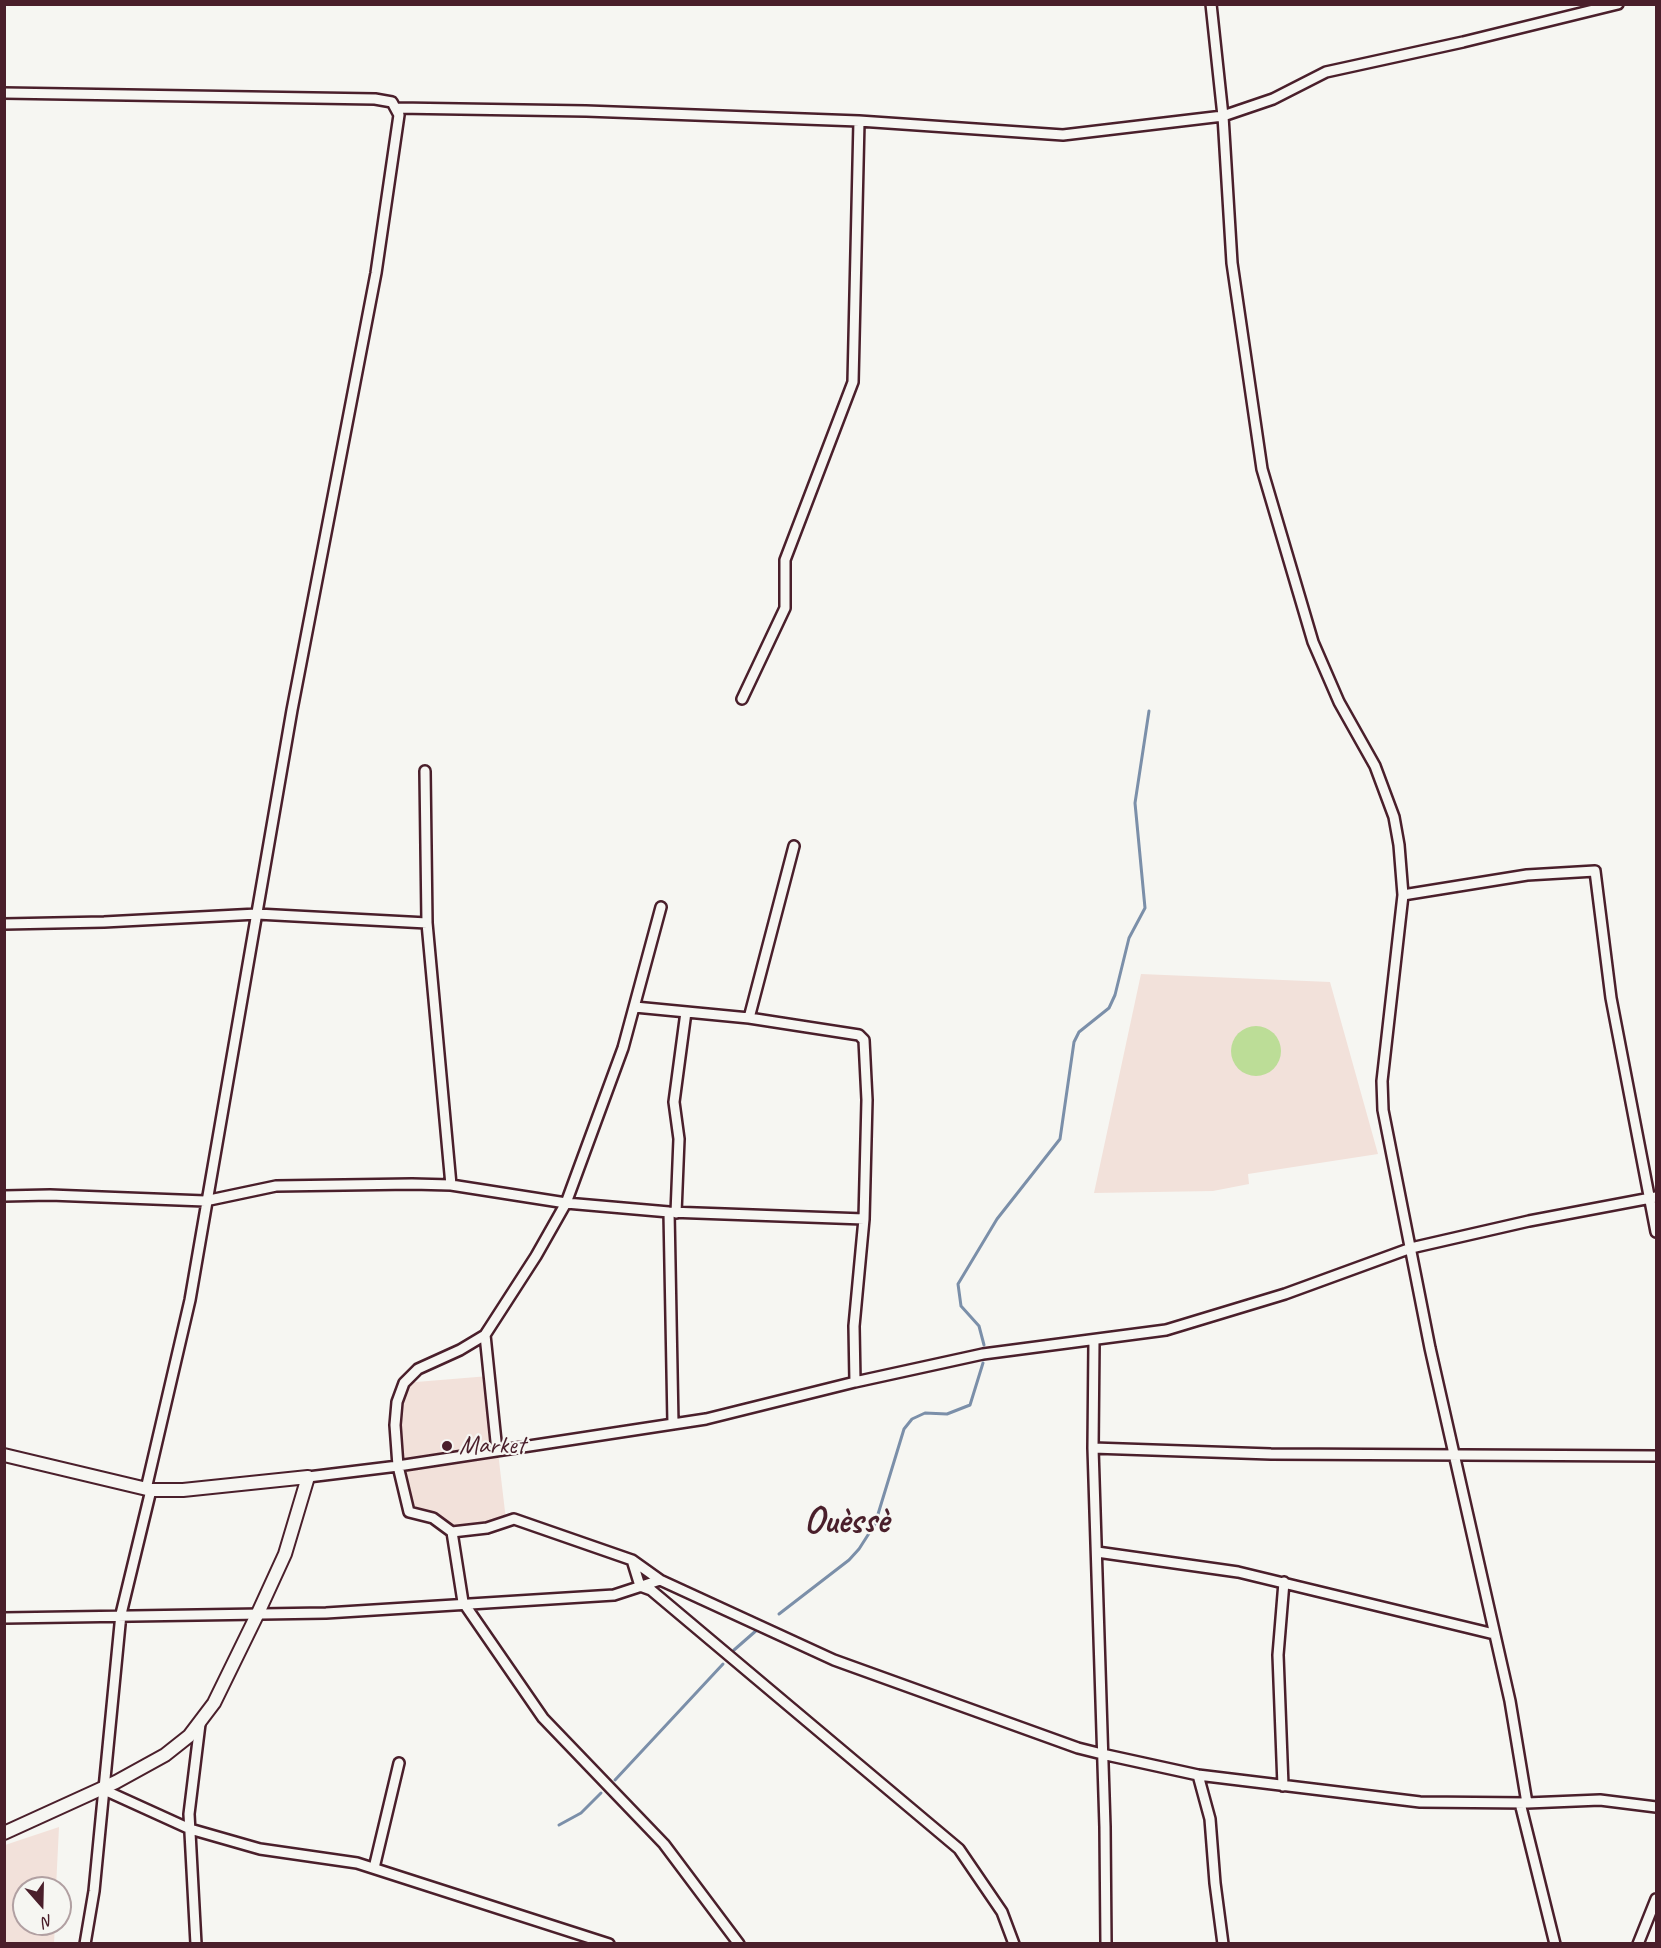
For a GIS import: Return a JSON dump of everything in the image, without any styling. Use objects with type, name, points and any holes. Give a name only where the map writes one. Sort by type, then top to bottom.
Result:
[{"type":"main road","points":[[4,1455],[148,1490],[183,1490],[308,1477],[285,1554],[214,1703],[200,1724],[177,1748],[102,1789],[4,1833]]},
{"type":"street","points":[[1211,4],[1223,116],[1232,262],[1262,469],[1313,642],[1339,702],[1367,747],[1384,788],[1399,845],[1403,895],[1382,1095],[1430,1348],[1510,1701],[1523,1803],[1555,1944]]},
{"type":"street","points":[[397,108],[586,111],[860,121],[1063,135],[1223,116],[1273,99],[1326,72],[1463,42],[1618,4]]},
{"type":"street","points":[[4,93],[375,99],[392,102],[397,108],[398,130],[374,284],[292,710],[205,1201],[190,1300],[121,1614],[102,1789],[94,1891],[85,1944]]},
{"type":"street","points":[[742,699],[785,608],[785,560],[853,382],[860,121]]},
{"type":"street","points":[[425,771],[427,923],[451,1185]]},
{"type":"street","points":[[749,1018],[794,846]]},
{"type":"street","points":[[1403,895],[1527,875],[1595,871],[1611,998],[1653,1198],[1656,1232]]},
{"type":"street","points":[[661,907],[623,1048],[566,1203],[536,1256],[485,1335],[460,1350],[418,1369],[404,1383],[397,1402],[394,1425],[398,1466],[409,1512],[433,1518],[452,1532],[487,1528],[514,1519],[632,1560],[660,1580],[834,1660],[1078,1748],[1102,1754],[1198,1774],[1420,1802],[1523,1803],[1600,1800],[1656,1807]]},
{"type":"street","points":[[4,924],[104,922],[257,914],[427,923]]},
{"type":"street","points":[[635,1007],[749,1018],[859,1035],[864,1041],[867,1100],[864,1219],[854,1326],[855,1382]]},
{"type":"street","points":[[673,1424],[673,1212],[679,1139],[674,1102],[686,1012]]},
{"type":"street","points":[[4,1196],[50,1195],[205,1201],[276,1186],[358,1183],[451,1185],[566,1203],[673,1212],[864,1219]]},
{"type":"street","points":[[308,1477],[398,1466],[673,1424],[744,1410],[855,1382],[983,1354],[1166,1330],[1285,1294],[1411,1248],[1529,1221],[1653,1198]]},
{"type":"street","points":[[485,1335],[497,1451]]},
{"type":"street","points":[[1094,1341],[1093,1448],[1098,1552],[1106,1944]]},
{"type":"street","points":[[1093,1448],[1271,1454],[1656,1456]]},
{"type":"street","points":[[452,1532],[463,1602],[543,1718],[664,1844],[739,1944]]},
{"type":"street","points":[[1098,1552],[1191,1563],[1284,1582],[1494,1634]]},
{"type":"street","points":[[632,1560],[640,1586]]},
{"type":"street","points":[[4,1618],[121,1614],[326,1612],[614,1594],[660,1580]]},
{"type":"street","points":[[1283,1786],[1278,1655],[1284,1582]]},
{"type":"street","points":[[640,1586],[651,1590],[959,1849],[1002,1912],[1014,1944]]},
{"type":"street","points":[[196,1944],[190,1829],[200,1724]]},
{"type":"street","points":[[374,1868],[399,1763]]},
{"type":"street","points":[[1198,1774],[1210,1819],[1223,1944]]},
{"type":"street","points":[[102,1789],[190,1829],[260,1849],[357,1863],[609,1944]]},
{"type":"street","points":[[1638,1944],[1656,1899]]},
{"type":"shaded area","points":[[1141,974],[1330,982],[1378,1154],[1248,1174],[1249,1184],[1213,1191],[1094,1193]]},
{"type":"shaded area","name":"Market","points":[[489,1376],[506,1520],[452,1532],[447,1526],[409,1512],[395,1425],[404,1383]]},
{"type":"shaded area","points":[[59,1827],[57,1876],[12,1876],[12,1936],[54,1936],[54,1943],[5,1943],[5,1845]]},
{"type":"green space","points":[[1256,1026],[1274,1033],[1281,1051],[1274,1069],[1256,1076],[1238,1069],[1231,1051],[1238,1033]]},
{"type":"waterway","points":[[984,1345],[979,1326],[961,1306],[958,1284],[997,1219],[1060,1139],[1074,1042],[1079,1032],[1109,1008],[1115,995],[1129,938],[1145,908],[1135,803],[1149,711]]},
{"type":"waterway","points":[[779,1614],[849,1560],[859,1549],[875,1524],[904,1429],[912,1419],[925,1413],[947,1414],[970,1405],[983,1363]]},
{"type":"waterway","points":[[734,1650],[758,1629]]},
{"type":"waterway","points":[[615,1780],[723,1664]]},
{"type":"waterway","points":[[559,1825],[581,1813],[601,1793]]},
{"type":"place","name":"Market","points":[[447,1446]]},
{"type":"district","name":"Ouèssè","points":[[846,1522]]}]
